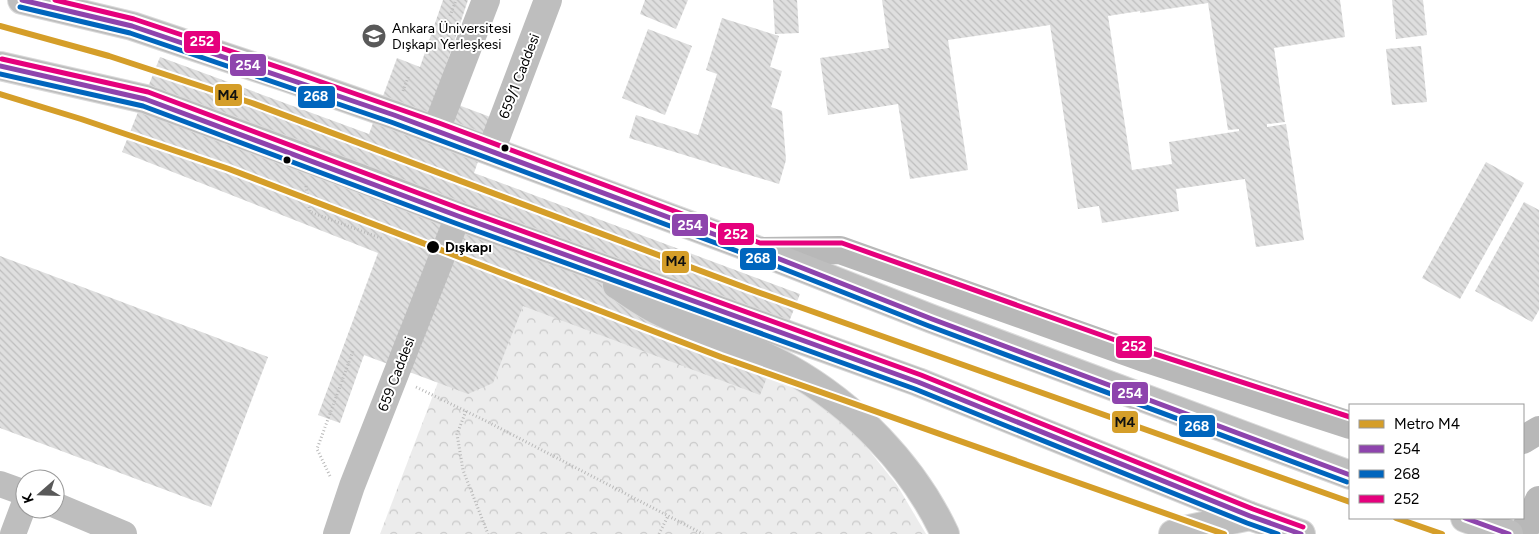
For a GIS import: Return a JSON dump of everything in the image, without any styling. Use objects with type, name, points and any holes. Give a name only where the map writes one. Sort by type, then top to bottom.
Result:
[{"type":"main road","points":[[22,0],[132,26],[436,130],[759,251],[932,319],[1349,475]]},
{"type":"main road","points":[[436,130],[486,0]]},
{"type":"main road","name":"659/1 Caddesi","points":[[491,151],[548,0]]},
{"type":"main road","points":[[0,66],[145,99],[302,156],[458,216],[918,382],[1250,516],[1301,534]]},
{"type":"main road","points":[[759,251],[840,250],[1147,359],[1349,425]]},
{"type":"main road","points":[[576,258],[658,311],[764,356],[788,368],[828,393],[871,431],[908,473],[930,504],[945,534]]},
{"type":"main road","points":[[1524,439],[1539,430]]},
{"type":"main road","points":[[1522,534],[1539,500]]},
{"type":"main road","points":[[1173,534],[1250,516]]},
{"type":"main road","points":[[1468,519],[1509,534]]},
{"type":"street","name":"659 Caddesi","points":[[336,534],[458,216]]},
{"type":"street","points":[[0,484],[15,489]]},
{"type":"street","points":[[65,509],[124,534]]},
{"type":"street","points":[[13,534],[19,519]]},
{"type":"path","points":[[302,156],[310,212],[383,239]]},
{"type":"path","points":[[345,508],[317,450],[352,351]]},
{"type":"path","points":[[395,377],[466,411],[703,534]]},
{"type":"path","points":[[466,411],[457,434],[463,470],[488,534]]},
{"type":"path","points":[[659,534],[668,516]]},
{"type":"green space","points":[[500,269],[801,390],[852,429],[897,485],[926,534],[380,534],[474,288]]},
{"type":"building","points":[[443,0],[468,0],[443,75],[461,106],[493,118],[474,173],[800,294],[760,395],[523,306],[493,383],[468,394],[364,355],[340,423],[318,415],[378,253],[122,152],[160,57],[369,134],[397,58],[420,67]]},
{"type":"building","points":[[645,0],[688,0],[676,29],[640,14]]},
{"type":"building","points":[[773,0],[797,0],[799,33],[775,34]]},
{"type":"building","points":[[882,0],[1340,0],[1345,37],[1274,48],[1285,122],[1267,124],[1267,127],[1286,124],[1304,240],[1256,247],[1245,179],[1176,189],[1179,211],[1102,223],[1099,206],[1078,209],[1050,25],[948,40],[968,170],[910,179],[898,104],[828,115],[820,58],[889,48]],"holes":[[[1208,3],[1228,130],[1239,129],[1239,131],[1169,142],[1172,164],[1132,170],[1108,16]]]},
{"type":"building","points":[[1392,0],[1423,0],[1427,35],[1396,39]]},
{"type":"building","points":[[722,18],[779,36],[770,67],[782,71],[771,107],[782,111],[786,160],[779,184],[629,138],[636,115],[698,135],[717,74],[706,70]]},
{"type":"building","points":[[648,29],[692,46],[665,115],[622,98]]},
{"type":"building","points":[[1421,46],[1427,102],[1392,105],[1386,49]]},
{"type":"building","points":[[1486,162],[1524,183],[1460,299],[1422,278]]},
{"type":"building","points":[[1524,202],[1539,210],[1539,310],[1532,322],[1475,291]]},
{"type":"building","points":[[0,256],[268,357],[211,507],[0,428]]},
{"type":"metro line","name":"M4","points":[[0,26],[109,56],[252,103],[749,289],[1349,502]]},
{"type":"metro line","name":"M4","points":[[0,94],[229,169],[721,357],[1224,534]]},
{"type":"metro line","name":"M4","points":[[1399,519],[1442,534]]},
{"type":"transit line","name":"254","points":[[22,0],[132,26],[394,115],[1349,475]]},
{"type":"transit line","name":"252","points":[[55,0],[134,19],[290,71],[439,123],[760,243],[842,243],[1149,352],[1349,417]]},
{"type":"transit line","name":"268","points":[[20,7],[130,33],[391,122],[1347,482]]},
{"type":"transit line","name":"252","points":[[2,59],[148,92],[461,209],[921,375],[1253,509],[1303,527]]},
{"type":"transit line","name":"254","points":[[0,66],[145,99],[458,216],[918,382],[1250,516],[1301,534]]},
{"type":"transit line","name":"268","points":[[0,74],[143,106],[455,223],[915,389],[1278,534]]},
{"type":"transit line","name":"254","points":[[1468,519],[1509,534]]},
{"type":"place","name":"Ankara Üniversitesi Dışkapı Yerleşkesi","points":[[374,36]]},
{"type":"place","name":"Dışkapı","points":[[433,247]]}]
